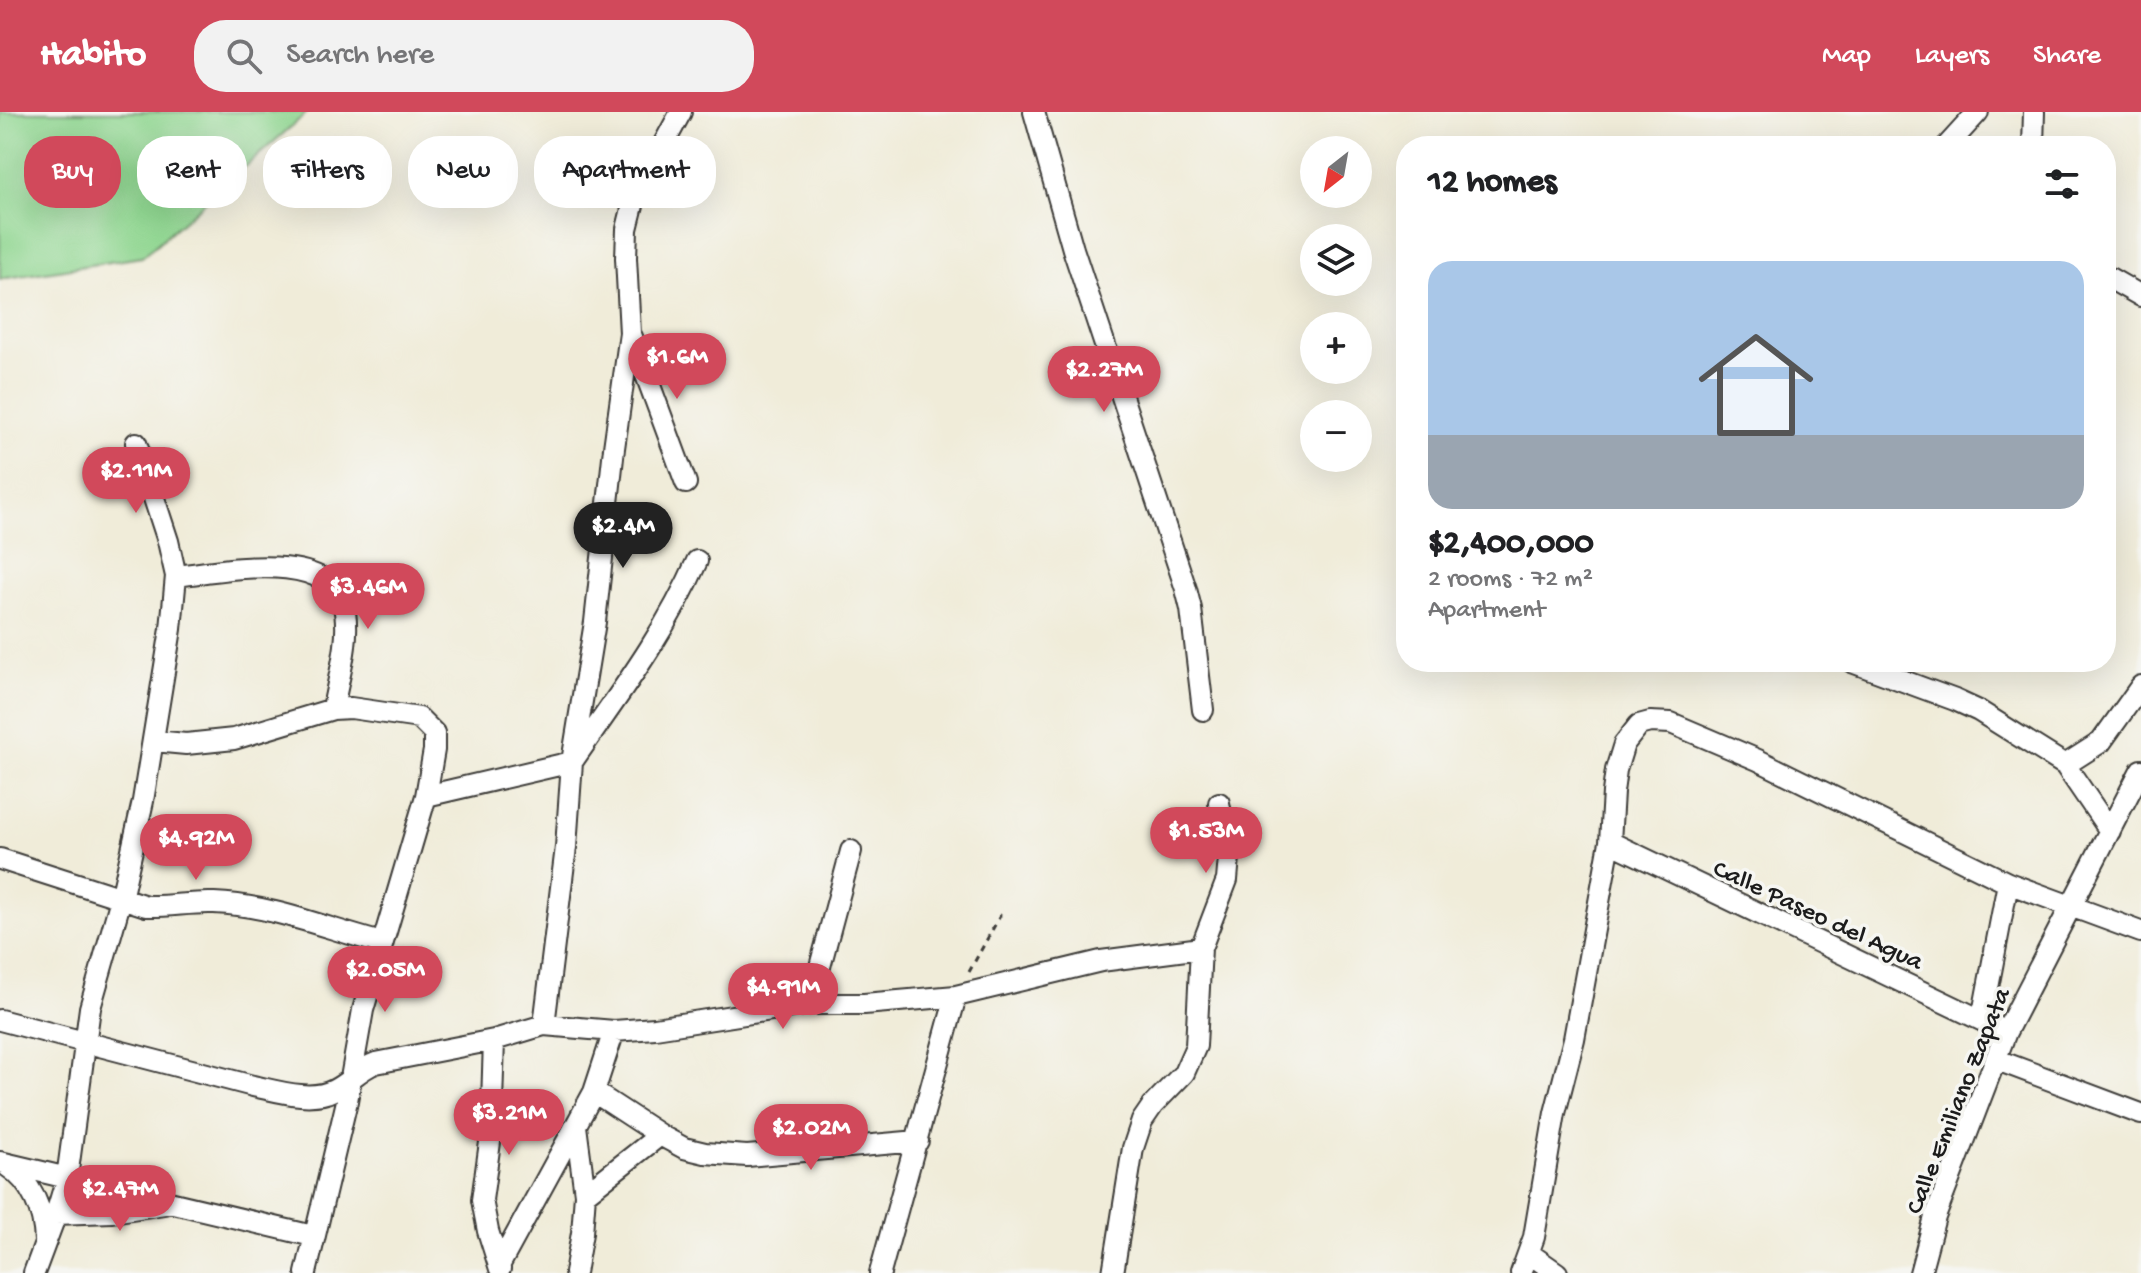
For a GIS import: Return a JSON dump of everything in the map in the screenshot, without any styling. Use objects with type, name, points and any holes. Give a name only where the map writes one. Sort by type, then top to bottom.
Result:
[{"type":"street","points":[[544,1025],[566,847],[572,762],[595,622],[630,333],[626,258],[630,217],[643,182],[681,112]]},
{"type":"street","points":[[1034,112],[1059,208],[1186,589],[1203,710]]},
{"type":"street","points":[[1956,136],[1978,112]]},
{"type":"street","points":[[2033,136],[2034,112]]},
{"type":"street","points":[[2116,282],[2141,296]]},
{"type":"street","points":[[630,333],[686,483]]},
{"type":"street","points":[[34,1273],[67,1178],[90,1008],[121,899],[154,741],[171,629],[176,576],[168,541],[136,443]]},
{"type":"street","points":[[426,796],[572,762],[662,631],[697,561]]},
{"type":"street","points":[[176,576],[283,568],[305,571],[334,585],[341,597],[346,627],[333,709]]},
{"type":"street","points":[[1882,672],[1967,705],[2065,765],[2110,831]]},
{"type":"street","points":[[2065,765],[2101,742],[2141,686]]},
{"type":"street","points":[[154,741],[186,744],[234,739],[333,709],[370,710],[419,718],[434,733],[426,796],[363,1010],[343,1121],[306,1273]]},
{"type":"street","points":[[1521,1273],[1530,1254],[1555,1113],[1574,1039],[1610,842],[1610,810],[1616,770],[1624,744],[1639,725],[1671,723],[1758,760],[2008,883],[2141,932]]},
{"type":"street","name":"Calle Emiliano Zapata","points":[[1920,1273],[1935,1217],[2006,1032],[2141,770]]},
{"type":"street","points":[[1113,1273],[1138,1131],[1153,1105],[1184,1073],[1196,1046],[1201,948],[1227,880],[1229,857],[1219,803]]},
{"type":"street","name":"Calle Paseo del Agua","points":[[1610,842],[2006,1032]]},
{"type":"street","points":[[810,1004],[851,851]]},
{"type":"street","points":[[0,859],[121,899],[162,907],[213,903],[231,905],[312,921],[382,943]]},
{"type":"street","name":"Calle Emiliano Zapata","points":[[1982,1019],[2008,883]]},
{"type":"street","points":[[0,1020],[287,1093],[323,1093],[335,1090],[352,1075],[376,1063],[494,1040],[544,1025],[614,1031],[655,1028],[810,1004],[864,1004],[956,996],[1101,961],[1201,948]]},
{"type":"street","points":[[880,1273],[956,996]]},
{"type":"street","points":[[500,1268],[522,1219],[594,1092],[614,1031]]},
{"type":"street","points":[[494,1040],[491,1135],[482,1200],[500,1268]]},
{"type":"street","points":[[1997,1060],[2141,1114]]},
{"type":"street","points":[[594,1092],[684,1148],[727,1155],[918,1141]]},
{"type":"street","points":[[575,1273],[585,1194],[576,1126]]},
{"type":"street","points":[[585,1194],[660,1135]]},
{"type":"street","points":[[0,1162],[313,1236]]},
{"type":"street","points":[[0,1162],[18,1173],[28,1185],[45,1226],[45,1244]]},
{"type":"street","points":[[56,1214],[112,1212],[178,1202]]},
{"type":"street","points":[[1530,1254],[1557,1273]]},
{"type":"path","points":[[956,996],[1002,912]]},
{"type":"green space","points":[[0,112],[308,112],[281,136],[263,136],[263,151],[247,165],[247,136],[137,136],[137,208],[198,208],[142,257],[0,279]]}]
